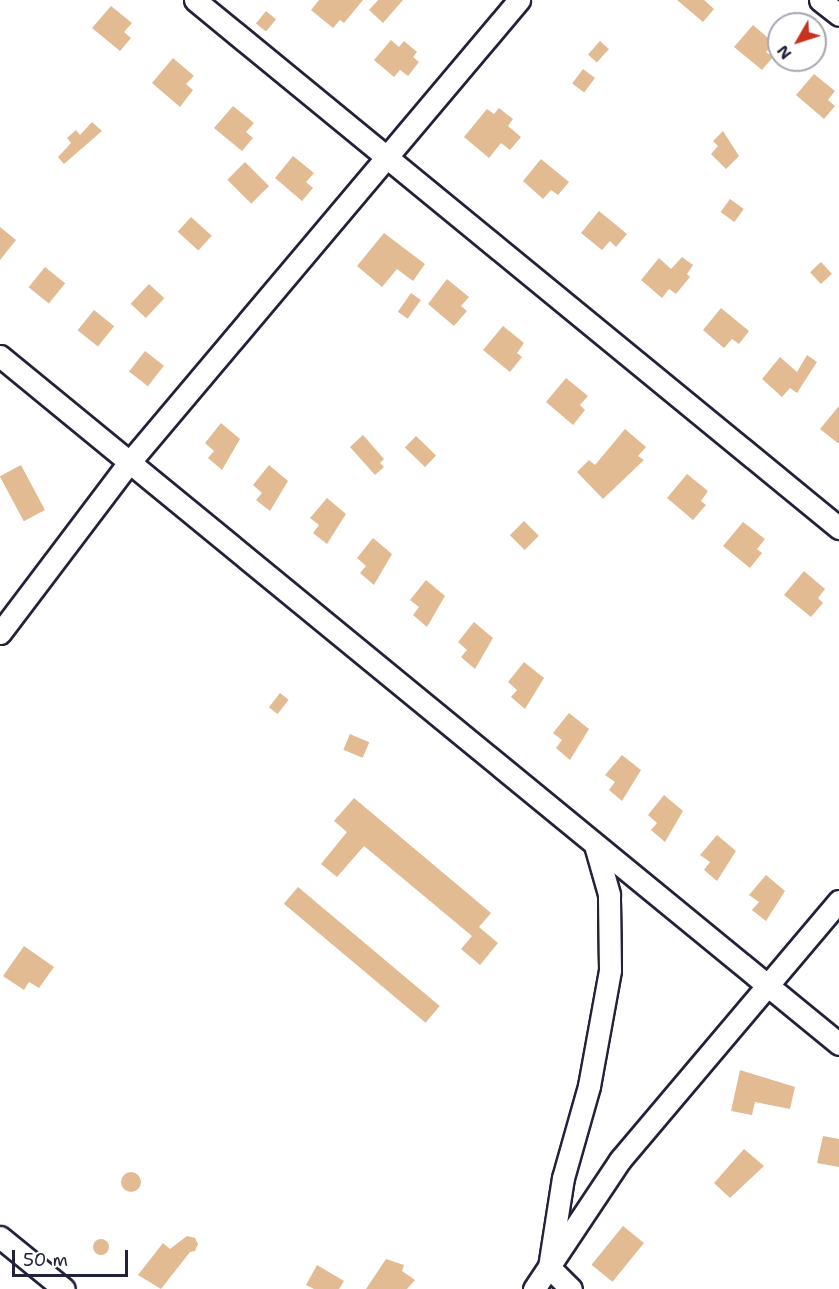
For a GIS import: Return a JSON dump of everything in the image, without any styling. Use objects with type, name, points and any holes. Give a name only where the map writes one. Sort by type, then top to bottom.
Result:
[{"type":"street","points":[[195,0],[839,528]]},
{"type":"street","points":[[0,633],[128,464],[519,0]]},
{"type":"street","points":[[820,0],[839,15]]},
{"type":"street","points":[[0,356],[128,464],[839,1044]]},
{"type":"street","points":[[549,1267],[563,1178],[589,1086],[610,970],[609,894],[595,845]]},
{"type":"street","points":[[534,1289],[620,1160],[770,986],[839,901]]},
{"type":"street","points":[[0,1237],[64,1289]]},
{"type":"street","points":[[549,1267],[571,1289]]},
{"type":"building","points":[[319,0],[363,0],[344,23],[340,20],[333,28],[311,10]]},
{"type":"building","points":[[378,0],[403,0],[383,23],[369,10]]},
{"type":"building","points":[[677,0],[704,0],[714,9],[703,22]]},
{"type":"building","points":[[111,6],[132,23],[124,32],[131,38],[120,51],[92,28]]},
{"type":"building","points":[[266,11],[276,19],[266,32],[256,23]]},
{"type":"building","points":[[753,25],[767,37],[767,64],[762,70],[734,47]]},
{"type":"building","points":[[391,40],[399,47],[404,41],[417,52],[413,57],[419,62],[408,76],[400,70],[394,77],[374,60]]},
{"type":"building","points":[[600,41],[609,49],[597,62],[588,54]]},
{"type":"building","points":[[173,58],[194,76],[186,84],[193,90],[180,107],[152,83]]},
{"type":"building","points":[[583,69],[595,78],[584,92],[572,83]]},
{"type":"building","points":[[814,74],[835,91],[828,100],[835,106],[824,119],[796,95]]},
{"type":"building","points":[[233,106],[254,123],[246,132],[253,138],[242,151],[214,128]]},
{"type":"building","points":[[499,108],[513,119],[508,126],[521,137],[510,150],[501,143],[489,158],[464,137],[487,109],[494,114]]},
{"type":"building","points":[[92,122],[102,131],[64,164],[58,157],[71,143],[67,138],[76,130],[80,135]]},
{"type":"building","points":[[723,131],[739,156],[726,169],[711,154],[718,146],[713,141]]},
{"type":"building","points":[[293,156],[314,173],[306,182],[313,188],[302,201],[275,178]]},
{"type":"building","points":[[541,159],[569,182],[558,195],[551,190],[543,199],[523,181]]},
{"type":"building","points":[[245,162],[269,186],[251,204],[227,180]]},
{"type":"building","points":[[730,199],[744,209],[734,222],[721,212]]},
{"type":"building","points":[[599,211],[627,234],[616,247],[610,241],[602,250],[581,233]]},
{"type":"building","points":[[191,217],[212,236],[198,251],[178,232]]},
{"type":"building","points":[[0,227],[16,240],[0,260]]},
{"type":"building","points":[[384,233],[425,264],[413,281],[397,269],[382,287],[357,266]]},
{"type":"building","points":[[682,257],[693,265],[687,274],[690,277],[676,294],[669,289],[662,298],[641,280],[659,258],[671,269]]},
{"type":"building","points":[[821,262],[832,274],[821,284],[810,272]]},
{"type":"building","points":[[45,267],[65,283],[49,304],[29,287]]},
{"type":"building","points":[[447,279],[469,297],[461,306],[467,311],[454,326],[428,304]]},
{"type":"building","points":[[149,284],[164,298],[146,318],[131,304]]},
{"type":"building","points":[[411,293],[421,300],[408,319],[398,312]]},
{"type":"building","points":[[721,308],[749,331],[739,344],[732,339],[724,348],[703,330]]},
{"type":"building","points":[[94,310],[114,326],[98,347],[78,330]]},
{"type":"building","points":[[503,326],[524,343],[517,353],[522,357],[510,372],[483,350]]},
{"type":"building","points":[[145,351],[164,366],[148,386],[129,371]]},
{"type":"building","points":[[807,355],[817,362],[797,393],[790,388],[782,397],[762,379],[780,357],[797,372]]},
{"type":"building","points":[[566,378],[588,396],[580,405],[585,410],[573,425],[546,402]]},
{"type":"building","points":[[839,406],[839,444],[820,429]]},
{"type":"building","points":[[221,423],[240,439],[222,470],[208,458],[214,451],[205,443]]},
{"type":"building","points":[[625,429],[646,447],[638,456],[644,460],[603,499],[577,472],[589,460],[595,465]]},
{"type":"building","points":[[363,435],[384,459],[380,463],[384,467],[375,475],[350,447]]},
{"type":"building","points":[[416,436],[436,455],[425,467],[405,448]]},
{"type":"building","points":[[21,465],[45,510],[24,521],[0,477]]},
{"type":"building","points":[[269,465],[288,481],[270,511],[256,500],[262,493],[253,485]]},
{"type":"building","points":[[687,474],[708,491],[701,501],[706,505],[693,520],[667,498]]},
{"type":"building","points":[[327,498],[346,514],[327,544],[313,533],[319,525],[310,518]]},
{"type":"building","points":[[524,521],[539,536],[525,550],[510,535]]},
{"type":"building","points":[[743,522],[765,539],[757,549],[762,553],[750,568],[723,546]]},
{"type":"building","points":[[373,538],[392,554],[374,585],[360,573],[366,566],[357,558]]},
{"type":"building","points":[[804,571],[825,589],[818,598],[823,603],[811,617],[784,595]]},
{"type":"building","points":[[426,580],[445,596],[427,627],[413,615],[419,607],[410,600]]},
{"type":"building","points":[[474,622],[493,638],[475,669],[461,657],[467,650],[458,642]]},
{"type":"building","points":[[524,662],[544,678],[525,709],[511,697],[517,690],[508,682]]},
{"type":"building","points":[[280,693],[289,700],[278,714],[269,707]]},
{"type":"building","points":[[569,713],[589,729],[570,760],[556,748],[562,740],[553,733]]},
{"type":"building","points":[[350,734],[369,742],[363,758],[343,750]]},
{"type":"building","points":[[622,755],[641,770],[622,801],[609,790],[615,782],[605,775]]},
{"type":"building","points":[[664,795],[683,811],[665,842],[651,830],[657,823],[648,815]]},
{"type":"building","points":[[354,798],[491,913],[479,927],[498,943],[480,965],[461,949],[472,936],[364,846],[337,877],[321,864],[347,832],[334,821]]},
{"type":"building","points":[[717,835],[736,851],[717,881],[704,870],[710,862],[700,855]]},
{"type":"building","points":[[766,875],[785,891],[766,921],[752,910],[759,902],[749,895]]},
{"type":"building","points":[[298,887],[440,1006],[426,1023],[284,904]]},
{"type":"building","points":[[24,946],[54,967],[39,988],[29,982],[24,990],[3,976]]},
{"type":"building","points":[[740,1070],[795,1087],[790,1109],[755,1102],[752,1115],[731,1111]]},
{"type":"building","points":[[823,1136],[839,1139],[839,1167],[817,1163]]},
{"type":"building","points":[[744,1149],[764,1166],[730,1198],[714,1183]]},
{"type":"building","points":[[127,1172],[135,1172],[141,1178],[141,1186],[135,1192],[127,1192],[121,1186],[121,1178]]},
{"type":"building","points":[[623,1226],[644,1243],[613,1282],[592,1265]]},
{"type":"building","points":[[187,1236],[195,1238],[198,1244],[195,1251],[190,1252],[161,1289],[138,1275],[163,1243],[170,1249]]},
{"type":"building","points":[[101,1239],[109,1247],[101,1255],[93,1247]]},
{"type":"building","points":[[386,1259],[404,1265],[402,1271],[415,1280],[407,1289],[366,1289]]},
{"type":"building","points":[[317,1265],[344,1281],[339,1289],[314,1289],[306,1285]]}]
